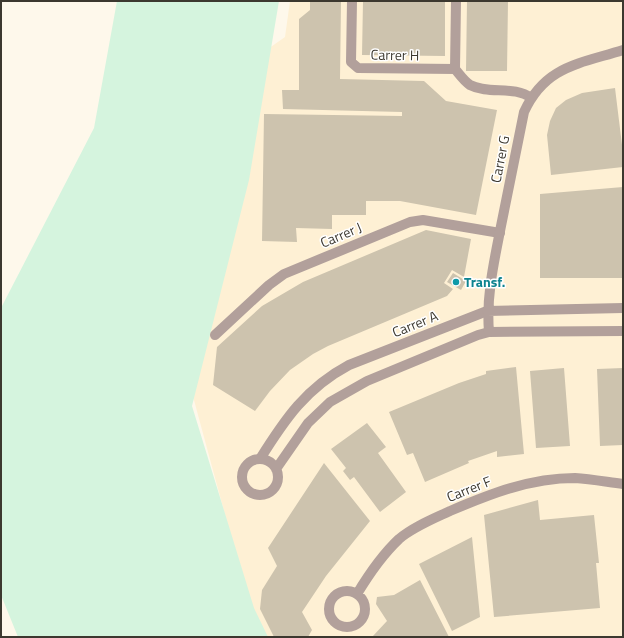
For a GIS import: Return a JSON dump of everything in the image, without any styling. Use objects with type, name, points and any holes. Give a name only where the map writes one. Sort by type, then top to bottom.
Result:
[{"type":"street","name":"Carrer H","points":[[352,1],[351,62],[354,66],[358,68],[455,69]]},
{"type":"street","points":[[456,1],[455,69],[470,85],[478,88],[524,93],[531,98]]},
{"type":"street","name":"Carrer G","points":[[489,332],[487,311],[489,290],[524,112],[531,98],[542,84],[558,72],[623,50]]},
{"type":"street","name":"Carrer J","points":[[215,335],[269,285],[284,274],[410,222],[423,220],[500,234]]},
{"type":"street","name":"Carrer A","points":[[260,459],[294,408],[307,394],[331,374],[356,362],[487,311],[623,308]]},
{"type":"street","points":[[276,469],[308,423],[320,409],[337,397],[367,381],[478,335],[489,332],[623,331]]},
{"type":"street","points":[[260,459],[270,462],[276,469],[277,482],[270,492],[258,494],[248,490],[242,481],[244,468],[251,461],[260,459]]},
{"type":"street","name":"Carrer F","points":[[357,594],[383,555],[400,539],[434,518],[469,503],[520,485],[537,481],[575,478],[623,484]]},
{"type":"shaded area","points":[[290,1],[623,1],[623,637],[258,637],[191,389],[255,58],[285,37]]},
{"type":"green space","points":[[117,1],[279,1],[249,180],[192,406],[254,608],[268,637],[18,637],[1,595],[1,308],[94,128]]},
{"type":"building","points":[[310,1],[341,1],[340,79],[424,81],[446,101],[497,110],[476,215],[400,201],[366,201],[366,215],[332,215],[332,229],[296,228],[297,242],[262,241],[264,114],[402,116],[402,112],[283,109],[282,90],[299,90],[299,19],[310,10]]},
{"type":"building","points":[[363,1],[445,1],[445,56],[362,55]]},
{"type":"building","points":[[467,1],[508,1],[507,71],[466,71]]},
{"type":"building","points":[[615,88],[623,153],[623,167],[551,175],[547,135],[550,121],[556,108],[566,100],[582,93]]},
{"type":"building","points":[[623,187],[623,278],[540,278],[540,194]]},
{"type":"building","points":[[426,230],[471,239],[464,277],[452,270],[444,283],[453,289],[447,296],[328,346],[313,354],[290,370],[270,391],[255,411],[213,385],[217,347],[262,306],[303,282]]},
{"type":"building","name":"Transf.","points":[[453,273],[466,281],[461,290],[447,282]]},
{"type":"building","points":[[516,367],[524,454],[497,457],[497,451],[468,461],[469,463],[425,482],[413,453],[407,455],[389,412],[459,383],[486,374],[486,371]]},
{"type":"building","points":[[564,368],[570,446],[536,448],[530,371]]},
{"type":"building","points":[[623,368],[623,445],[600,446],[597,369]]},
{"type":"building","points":[[367,423],[386,447],[378,453],[406,492],[380,512],[354,477],[350,480],[343,471],[346,468],[331,449]]},
{"type":"building","points":[[324,463],[370,521],[326,576],[302,612],[312,630],[308,637],[274,637],[260,609],[262,590],[277,566],[268,548]]},
{"type":"building","points":[[538,500],[540,520],[594,515],[599,563],[596,563],[600,608],[494,617],[484,515]]},
{"type":"building","points":[[472,537],[480,617],[452,631],[419,564]]},
{"type":"building","points":[[420,580],[449,637],[372,637],[387,621],[376,604],[377,597],[394,595]]},
{"type":"place","name":"Transf.","points":[[456,282]]}]
